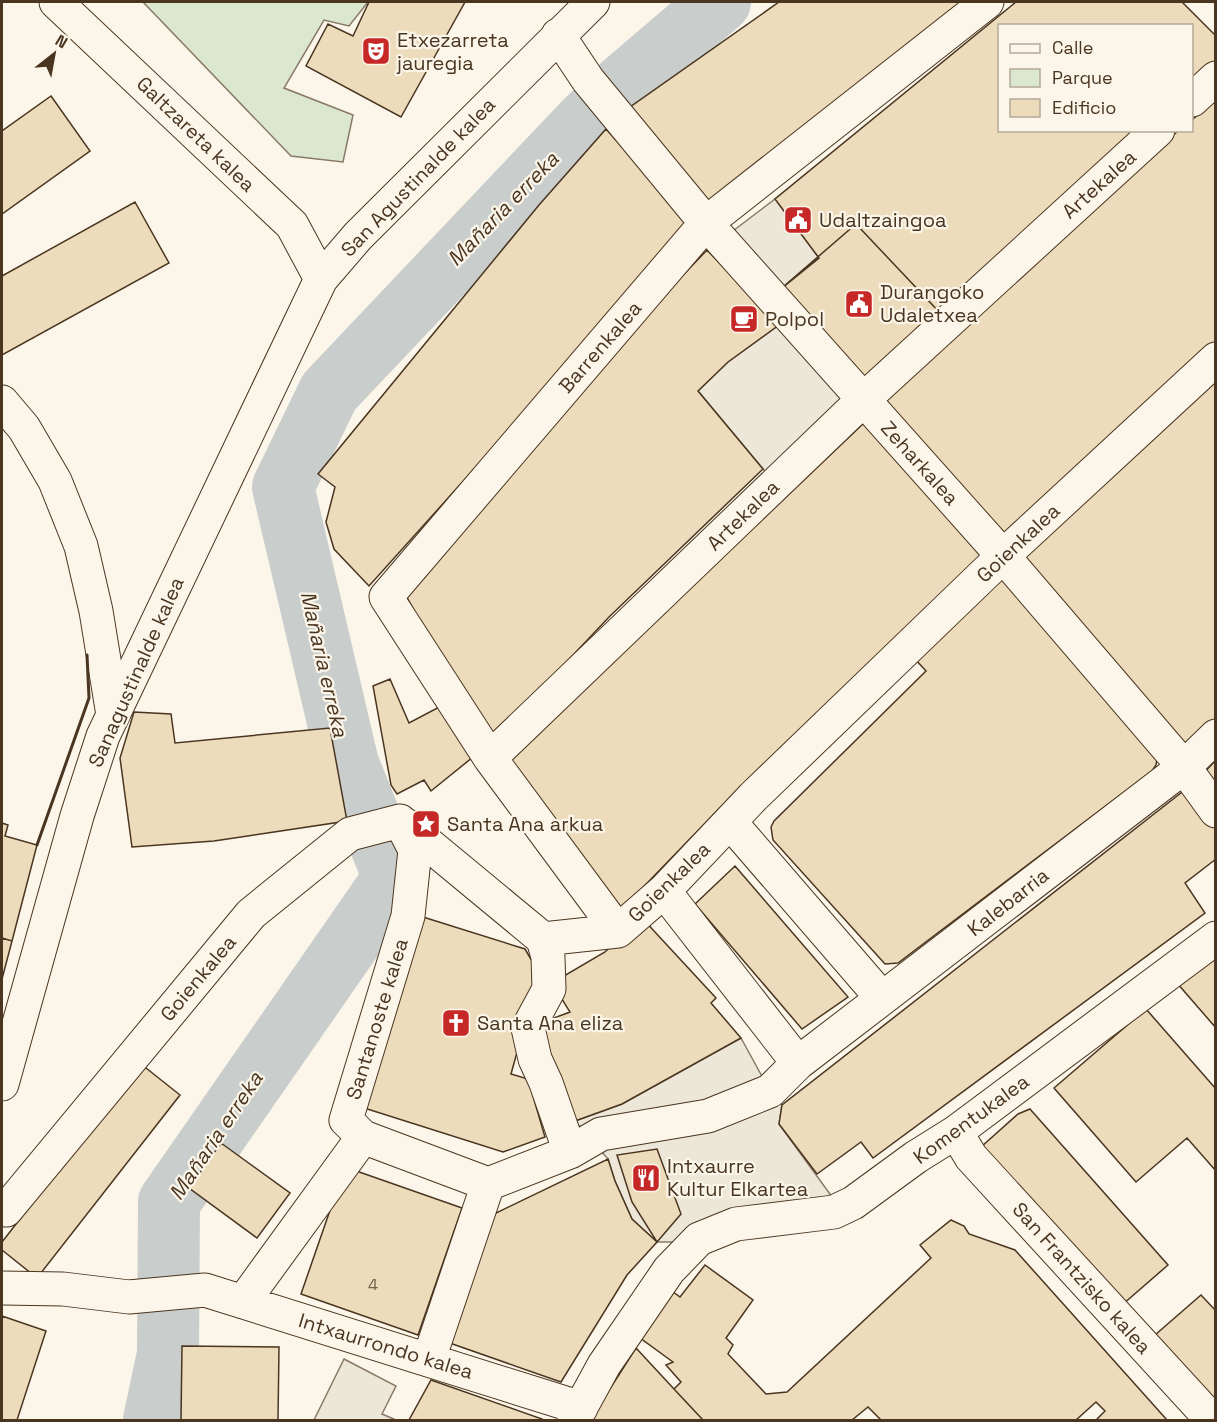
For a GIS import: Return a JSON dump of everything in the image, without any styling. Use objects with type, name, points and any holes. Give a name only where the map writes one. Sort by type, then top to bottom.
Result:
[{"type":"street","name":"Galtzareta kalea","points":[[56,2],[292,225],[321,279]]},
{"type":"street","name":"San Agustinalde kalea","points":[[321,279],[358,236],[593,2]]},
{"type":"street","name":"Barrenkalea","points":[[490,758],[386,597],[706,223],[987,2]]},
{"type":"street","name":"Zeharkalea","points":[[558,35],[588,80],[706,223],[1004,556],[1184,767],[1215,811]]},
{"type":"street","points":[[1193,98],[1215,78]]},
{"type":"street","name":"Artekalea","points":[[490,758],[862,400],[1156,132]]},
{"type":"street","name":"Sanagustinalde kalea","points":[[2,1084],[77,816],[104,736],[321,279]]},
{"type":"street","name":"Goienkalea","points":[[543,939],[618,932],[664,891],[730,822],[1004,556],[1215,359]]},
{"type":"street","points":[[2,402],[24,428],[55,481],[81,546],[96,611],[113,715]]},
{"type":"street","name":"Kalebarria","points":[[570,1152],[601,1134],[708,1116],[770,1091],[798,1063],[1184,767],[1215,736]]},
{"type":"street","points":[[490,758],[618,932]]},
{"type":"street","points":[[243,1302],[363,1137],[488,1184],[570,1152],[546,1083],[535,1059],[528,1028],[549,989],[548,957],[543,939],[400,821]]},
{"type":"street","name":"Goienkalea","points":[[2,1209],[6,1210],[251,914],[350,834],[400,821]]},
{"type":"street","name":"Santanoste kalea","points":[[363,1137],[346,1120],[408,916],[415,850],[400,821]]},
{"type":"street","points":[[730,822],[882,998]]},
{"type":"street","points":[[664,891],[798,1063]]},
{"type":"street","name":"Komentukalea","points":[[699,1239],[736,1224],[834,1212],[853,1203],[956,1132],[1215,938]]},
{"type":"street","name":"San Frantzisko kalea","points":[[956,1132],[971,1157],[1212,1420]]},
{"type":"street","points":[[429,1359],[488,1184]]},
{"type":"street","name":"Intxaurrondo kalea","points":[[2,1288],[63,1290],[129,1297],[205,1290],[429,1359],[577,1414],[604,1365],[669,1270],[699,1239]]},
{"type":"green space","points":[[143,2],[368,2],[349,26],[324,20],[284,88],[353,115],[343,162],[291,156]]},
{"type":"shaded area","points":[[775,199],[819,258],[772,297],[721,240]]},
{"type":"shaded area","points":[[779,325],[863,400],[776,483],[698,391],[728,362]]},
{"type":"shaded area","points":[[741,1038],[770,1091],[782,1105],[779,1124],[838,1205],[687,1242],[657,1242],[632,1219],[608,1159],[575,1121],[622,1104]]},
{"type":"shaded area","points":[[344,1359],[396,1386],[382,1414],[396,1420],[314,1420]]},
{"type":"building","name":"Etxezarreta jauregia","points":[[369,2],[465,2],[401,117],[306,66],[328,24],[353,36]]},
{"type":"building","points":[[779,2],[966,2],[707,212],[623,112]]},
{"type":"building","points":[[1016,2],[1182,2],[1216,36],[1216,62],[1193,83],[1193,24],[998,24],[998,132],[1139,132],[866,383],[776,293],[819,258],[775,199]]},
{"type":"building","points":[[51,96],[90,151],[2,214],[2,131]]},
{"type":"building","points":[[1216,98],[1216,343],[1006,538],[880,400],[1177,132],[1193,132],[1193,119]]},
{"type":"building","points":[[606,129],[691,224],[369,586],[334,549],[326,522],[335,487],[318,474],[539,205]]},
{"type":"building","points":[[135,202],[169,263],[2,355],[2,276]]},
{"type":"building","name":"Durangoko Udaletxea","points":[[856,224],[941,314],[866,383],[776,293]]},
{"type":"building","points":[[707,250],[779,325],[728,362],[698,391],[763,469],[609,617],[494,739],[440,657],[404,592],[662,297]]},
{"type":"building","points":[[1216,374],[1216,720],[1184,750],[1016,559]]},
{"type":"building","points":[[866,421],[986,558],[745,782],[622,909],[507,762]]},
{"type":"building","points":[[1004,574],[1157,759],[1156,765],[1152,771],[898,963],[885,964],[773,840],[771,827],[774,821],[926,671],[914,658]]},
{"type":"building","points":[[390,679],[409,723],[443,705],[473,757],[431,791],[424,780],[397,794],[391,785],[373,686]]},
{"type":"building","points":[[134,712],[171,714],[175,743],[330,728],[347,821],[214,841],[132,847],[120,758]]},
{"type":"building","points":[[1216,760],[1216,796],[1199,778]]},
{"type":"building","points":[[1186,789],[1216,824],[1216,859],[1185,883],[1205,913],[873,1158],[861,1142],[817,1174],[779,1124],[782,1105]]},
{"type":"building","points":[[2,823],[8,825],[5,836],[37,845],[12,941],[2,938]]},
{"type":"building","points":[[735,866],[848,997],[802,1029],[695,904]]},
{"type":"building","name":"Santa Ana eliza","points":[[423,917],[525,949],[539,973],[511,1074],[528,1079],[545,1137],[503,1152],[361,1107]]},
{"type":"building","points":[[642,918],[716,998],[711,1003],[741,1038],[622,1104],[575,1121],[535,1025],[570,1012],[552,983],[605,952]]},
{"type":"building","points":[[2,938],[12,941],[2,979]]},
{"type":"building","points":[[1216,950],[1216,1028],[1177,983]]},
{"type":"building","points":[[1146,1009],[1216,1089],[1216,1171],[1187,1138],[1136,1182],[1054,1088]]},
{"type":"building","points":[[141,1064],[180,1095],[37,1278],[2,1250],[2,1242]]},
{"type":"building","points":[[1030,1109],[1168,1265],[1122,1305],[981,1147],[1018,1114]]},
{"type":"building","points":[[221,1143],[290,1193],[257,1238],[189,1188]]},
{"type":"building","name":"Intxaurre Kultur Elkartea","points":[[657,1149],[681,1214],[657,1242],[632,1202],[617,1155]]},
{"type":"building","points":[[608,1159],[632,1219],[657,1242],[627,1275],[561,1382],[444,1341],[494,1214]]},
{"type":"building","points":[[345,1167],[462,1208],[418,1335],[301,1294]]},
{"type":"building","points":[[951,1220],[964,1226],[969,1234],[1015,1250],[1167,1420],[1099,1420],[1097,1419],[1105,1411],[1096,1402],[1076,1420],[881,1420],[868,1407],[852,1420],[703,1420],[674,1389],[681,1382],[666,1365],[673,1362],[636,1335],[669,1289],[680,1297],[705,1265],[753,1300],[726,1338],[733,1345],[728,1354],[766,1394],[787,1392],[931,1258],[920,1245]]},
{"type":"building","points":[[1201,1295],[1216,1311],[1216,1403],[1155,1335]]},
{"type":"building","points":[[2,1316],[46,1331],[17,1420],[2,1420]]},
{"type":"building","points":[[182,1346],[279,1347],[278,1420],[181,1420]]},
{"type":"building","points":[[636,1348],[674,1389],[703,1420],[590,1420]]},
{"type":"building","points":[[431,1380],[542,1419],[409,1420]]},
{"type":"waterway","name":"Mañaria erreka","points":[[154,1420],[168,1354],[169,1202],[394,878],[348,764],[283,487],[329,392],[583,124],[625,83],[720,2]]},
{"type":"wall","points":[[37,845],[89,698],[87,655]]},
{"type":"place","name":"Etxezarreta jauregia","points":[[376,51]]},
{"type":"place","name":"Udaltzaingoa","points":[[798,220]]},
{"type":"place","name":"Durangoko Udaletxea","points":[[859,304]]},
{"type":"place","name":"Polpol","points":[[744,319]]},
{"type":"place","name":"Santa Ana arkua","points":[[426,824]]},
{"type":"place","name":"Santa Ana eliza","points":[[456,1023]]},
{"type":"place","name":"Intxaurre Kultur Elkartea","points":[[646,1178]]}]
